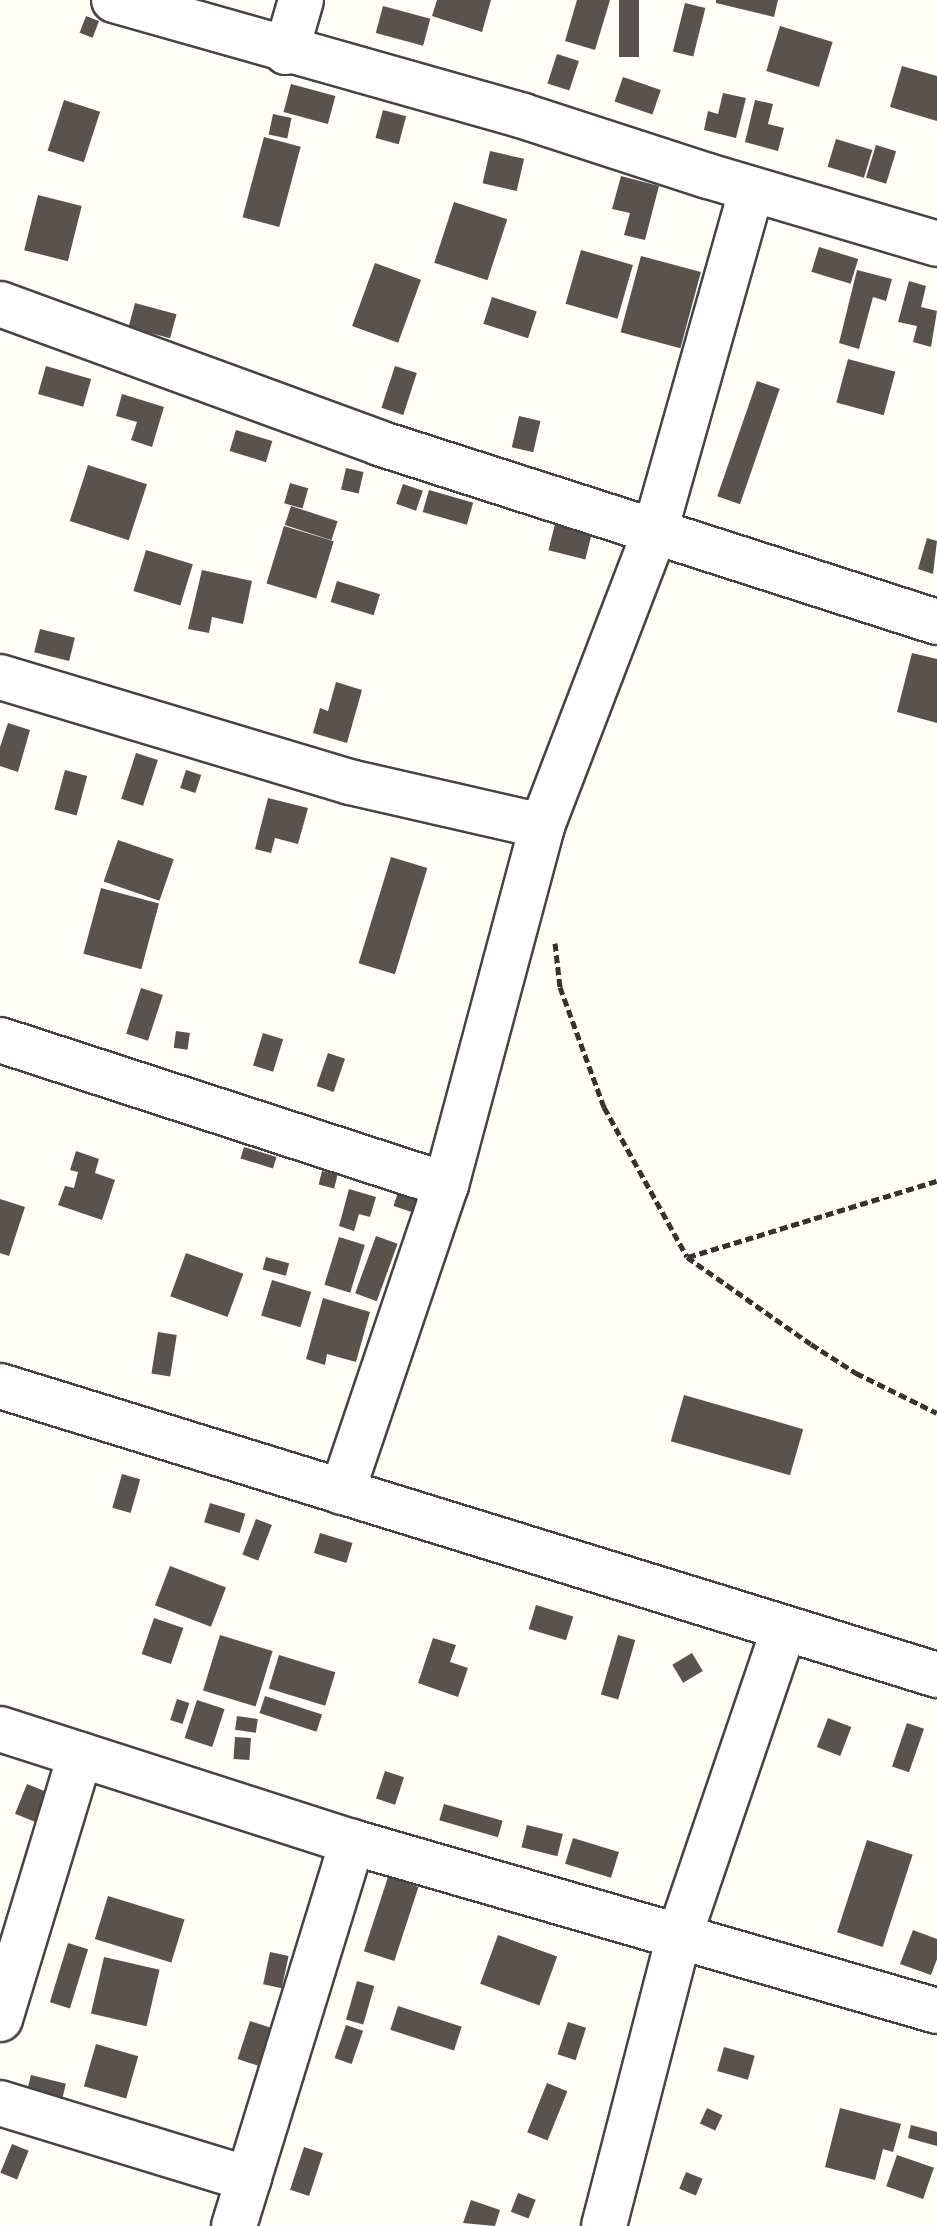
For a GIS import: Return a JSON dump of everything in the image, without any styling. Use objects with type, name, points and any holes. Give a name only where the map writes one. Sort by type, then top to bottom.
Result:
[{"type":"street","points":[[114,0],[286,52],[523,116],[937,244]]},
{"type":"street","points":[[286,52],[301,0]]},
{"type":"street","points":[[342,1492],[446,1185],[542,826],[655,531],[752,189]]},
{"type":"street","points":[[0,304],[300,416],[937,622]]},
{"type":"street","points":[[0,677],[350,782],[542,826]]},
{"type":"street","points":[[0,1040],[446,1185]]},
{"type":"street","points":[[0,1386],[937,1675]]},
{"type":"street","points":[[604,2226],[679,1937],[784,1628]]},
{"type":"street","points":[[0,1729],[352,1842],[937,2011]]},
{"type":"street","points":[[0,2019],[80,1755]]},
{"type":"street","points":[[234,2226],[352,1842]]},
{"type":"street","points":[[0,2103],[249,2179]]},
{"type":"path","points":[[554,928],[560,987],[604,1107],[687,1257],[833,1359],[937,1413]]},
{"type":"path","points":[[687,1257],[937,1181]]},
{"type":"building","points":[[437,0],[491,0],[482,32],[432,16]]},
{"type":"building","points":[[577,0],[610,0],[595,50],[565,41]]},
{"type":"building","points":[[619,0],[639,0],[639,57],[619,57]]},
{"type":"building","points":[[716,0],[778,0],[774,17],[716,3]]},
{"type":"building","points":[[685,3],[705,8],[693,57],[673,52]]},
{"type":"building","points":[[383,6],[430,19],[423,46],[376,33]]},
{"type":"building","points":[[86,16],[99,21],[93,38],[80,33]]},
{"type":"building","points":[[780,26],[833,42],[819,87],[766,71]]},
{"type":"building","points":[[557,54],[579,61],[569,91],[547,83]]},
{"type":"building","points":[[902,66],[937,76],[937,121],[890,107]]},
{"type":"building","points":[[623,77],[661,90],[652,115],[615,102]]},
{"type":"building","points":[[291,84],[335,96],[328,124],[283,112]]},
{"type":"building","points":[[723,93],[746,98],[736,138],[704,130],[708,111],[718,114]]},
{"type":"building","points":[[64,100],[100,112],[84,162],[48,150]]},
{"type":"building","points":[[755,100],[773,104],[768,124],[784,128],[778,151],[745,142]]},
{"type":"building","points":[[383,110],[406,116],[399,144],[375,138]]},
{"type":"building","points":[[273,114],[292,118],[287,138],[269,135]]},
{"type":"building","points":[[264,137],[301,147],[279,227],[243,217]]},
{"type":"building","points":[[836,139],[872,150],[864,178],[828,167]]},
{"type":"building","points":[[876,145],[896,151],[886,184],[866,178]]},
{"type":"building","points":[[490,151],[524,159],[517,191],[483,183]]},
{"type":"building","points":[[621,176],[659,186],[645,240],[624,235],[630,213],[612,209]]},
{"type":"building","points":[[38,195],[82,206],[68,261],[24,250]]},
{"type":"building","points":[[454,202],[507,219],[487,280],[434,263]]},
{"type":"building","points":[[819,247],[858,259],[851,284],[811,272]]},
{"type":"building","points":[[581,250],[633,265],[617,319],[566,304]]},
{"type":"building","points":[[641,256],[701,272],[680,348],[621,332]]},
{"type":"building","points":[[375,263],[421,280],[398,343],[352,326]]},
{"type":"building","points":[[857,270],[892,279],[886,301],[873,297],[859,349],[839,343]]},
{"type":"building","points":[[909,281],[926,286],[921,307],[937,311],[931,347],[913,342],[917,326],[898,322]]},
{"type":"building","points":[[492,297],[537,312],[528,338],[483,324]]},
{"type":"building","points":[[135,303],[177,314],[170,338],[129,327]]},
{"type":"building","points":[[848,359],[895,372],[884,415],[836,402]]},
{"type":"building","points":[[46,366],[91,379],[83,407],[38,394]]},
{"type":"building","points":[[395,366],[417,373],[403,415],[381,408]]},
{"type":"building","points":[[757,381],[780,389],[740,504],[717,496]]},
{"type":"building","points":[[122,394],[164,407],[152,447],[131,440],[137,422],[116,416]]},
{"type":"building","points":[[519,416],[540,421],[533,452],[512,447]]},
{"type":"building","points":[[236,430],[272,441],[266,462],[230,451]]},
{"type":"building","points":[[88,465],[147,484],[129,540],[70,521]]},
{"type":"building","points":[[346,468],[364,472],[359,493],[341,489]]},
{"type":"building","points":[[290,483],[308,488],[302,508],[284,503]]},
{"type":"building","points":[[403,484],[423,491],[416,511],[396,504]]},
{"type":"building","points":[[429,490],[473,503],[467,525],[423,512]]},
{"type":"building","points":[[291,506],[338,521],[331,540],[285,525]]},
{"type":"building","points":[[555,524],[592,533],[585,559],[548,550]]},
{"type":"building","points":[[284,526],[334,541],[316,599],[266,583]]},
{"type":"building","points":[[927,538],[937,541],[933,574],[918,569]]},
{"type":"building","points":[[146,550],[193,564],[180,605],[133,591]]},
{"type":"building","points":[[202,570],[252,581],[243,624],[212,617],[209,633],[188,629]]},
{"type":"building","points":[[337,581],[380,594],[374,615],[331,602]]},
{"type":"building","points":[[40,629],[75,638],[69,661],[34,652]]},
{"type":"building","points":[[912,653],[937,659],[937,723],[897,712]]},
{"type":"building","points":[[336,682],[362,690],[347,743],[313,733],[320,708],[328,711]]},
{"type":"building","points":[[8,723],[30,730],[18,772],[0,766],[0,747]]},
{"type":"building","points":[[136,753],[158,760],[143,806],[121,799]]},
{"type":"building","points":[[65,770],[87,776],[77,816],[54,810]]},
{"type":"building","points":[[186,770],[201,775],[195,793],[180,788]]},
{"type":"building","points":[[268,798],[308,808],[298,844],[275,838],[271,853],[255,849]]},
{"type":"building","points":[[118,840],[174,859],[159,901],[104,882]]},
{"type":"building","points":[[391,857],[427,868],[395,974],[359,963]]},
{"type":"building","points":[[101,888],[159,904],[141,969],[83,954]]},
{"type":"building","points":[[141,988],[163,995],[148,1041],[126,1034]]},
{"type":"building","points":[[176,1031],[190,1033],[187,1050],[174,1048]]},
{"type":"building","points":[[263,1033],[283,1039],[273,1072],[253,1066]]},
{"type":"building","points":[[328,1053],[345,1059],[334,1092],[317,1086]]},
{"type":"building","points":[[244,1147],[277,1157],[273,1168],[240,1158]]},
{"type":"building","points":[[76,1151],[99,1159],[95,1173],[115,1180],[102,1220],[58,1205],[65,1186],[74,1188],[78,1172],[70,1170]]},
{"type":"building","points":[[322,1171],[338,1175],[334,1188],[319,1185]]},
{"type":"building","points":[[400,1186],[419,1192],[413,1212],[394,1206]]},
{"type":"building","points":[[349,1189],[376,1197],[370,1217],[359,1214],[354,1231],[339,1226]]},
{"type":"building","points":[[0,1199],[25,1207],[9,1256],[0,1253]]},
{"type":"building","points":[[376,1236],[398,1244],[377,1301],[355,1293]]},
{"type":"building","points":[[339,1237],[365,1245],[350,1293],[324,1285]]},
{"type":"building","points":[[186,1253],[243,1274],[228,1317],[170,1296]]},
{"type":"building","points":[[266,1257],[289,1263],[286,1276],[263,1270]]},
{"type":"building","points":[[272,1280],[311,1292],[300,1327],[261,1315]]},
{"type":"building","points":[[323,1298],[370,1312],[356,1362],[327,1354],[325,1365],[306,1359]]},
{"type":"building","points":[[158,1332],[177,1335],[170,1376],[151,1373]]},
{"type":"building","points":[[684,1395],[803,1429],[790,1475],[671,1441]]},
{"type":"building","points":[[122,1474],[140,1479],[131,1513],[112,1508]]},
{"type":"building","points":[[210,1503],[245,1514],[240,1533],[204,1522]]},
{"type":"building","points":[[256,1519],[272,1525],[258,1561],[242,1554]]},
{"type":"building","points":[[320,1533],[353,1543],[346,1563],[314,1553]]},
{"type":"building","points":[[170,1566],[226,1588],[211,1627],[155,1605]]},
{"type":"building","points":[[536,1605],[573,1616],[566,1640],[529,1629]]},
{"type":"building","points":[[154,1618],[183,1628],[171,1664],[142,1654]]},
{"type":"building","points":[[220,1635],[273,1651],[256,1707],[203,1690]]},
{"type":"building","points":[[618,1635],[635,1640],[618,1700],[601,1695]]},
{"type":"building","points":[[433,1638],[456,1645],[450,1662],[468,1668],[458,1697],[418,1683]]},
{"type":"building","points":[[692,1653],[703,1671],[683,1683],[672,1665]]},
{"type":"building","points":[[279,1655],[335,1672],[325,1706],[269,1688]]},
{"type":"building","points":[[265,1696],[322,1715],[317,1732],[259,1713]]},
{"type":"building","points":[[177,1699],[189,1703],[183,1724],[170,1720]]},
{"type":"building","points":[[197,1700],[225,1709],[212,1747],[185,1738]]},
{"type":"building","points":[[237,1716],[258,1719],[256,1733],[235,1730]]},
{"type":"building","points":[[828,1718],[851,1727],[840,1756],[817,1747]]},
{"type":"building","points":[[907,1723],[924,1729],[909,1772],[892,1766]]},
{"type":"building","points":[[235,1737],[251,1738],[249,1760],[233,1759]]},
{"type":"building","points":[[385,1771],[404,1777],[395,1805],[376,1799]]},
{"type":"building","points":[[27,1784],[49,1793],[37,1823],[15,1814]]},
{"type":"building","points":[[444,1804],[503,1821],[498,1837],[439,1820]]},
{"type":"building","points":[[527,1825],[563,1834],[557,1856],[521,1847]]},
{"type":"building","points":[[573,1838],[619,1852],[611,1878],[565,1864]]},
{"type":"building","points":[[867,1840],[913,1855],[883,1947],[837,1932]]},
{"type":"building","points":[[388,1877],[418,1887],[394,1961],[364,1951]]},
{"type":"building","points":[[108,1896],[185,1919],[171,1962],[95,1939]]},
{"type":"building","points":[[913,1930],[937,1939],[937,1959],[931,1975],[900,1964]]},
{"type":"building","points":[[498,1935],[557,1957],[539,2005],[480,1984]]},
{"type":"building","points":[[68,1943],[88,1949],[70,2008],[50,2002]]},
{"type":"building","points":[[270,1952],[289,1956],[282,1988],[263,1984]]},
{"type":"building","points":[[104,1957],[160,1970],[146,2026],[91,2014]]},
{"type":"building","points":[[357,1981],[374,1986],[363,2024],[346,2019]]},
{"type":"building","points":[[398,2006],[462,2027],[454,2050],[390,2030]]},
{"type":"building","points":[[250,2021],[271,2028],[259,2066],[238,2059]]},
{"type":"building","points":[[568,2022],[586,2028],[576,2060],[557,2054]]},
{"type":"building","points":[[346,2025],[363,2031],[352,2064],[335,2058]]},
{"type":"building","points":[[96,2044],[138,2056],[126,2098],[84,2086]]},
{"type":"building","points":[[724,2047],[755,2056],[748,2080],[717,2071]]},
{"type":"building","points":[[31,2075],[66,2084],[60,2109],[25,2100]]},
{"type":"building","points":[[547,2083],[567,2091],[548,2140],[527,2132]]},
{"type":"building","points":[[707,2108],[722,2115],[715,2131],[700,2123]]},
{"type":"building","points":[[840,2108],[901,2124],[893,2152],[883,2149],[875,2180],[825,2167]]},
{"type":"building","points":[[911,2125],[937,2132],[937,2146],[908,2138]]},
{"type":"building","points":[[12,2144],[29,2151],[17,2179],[0,2173]]},
{"type":"building","points":[[304,2147],[323,2153],[309,2196],[290,2190]]},
{"type":"building","points":[[897,2155],[934,2168],[923,2199],[886,2186]]},
{"type":"building","points":[[686,2172],[703,2179],[696,2195],[679,2189]]},
{"type":"building","points":[[518,2193],[536,2200],[529,2218],[511,2212]]},
{"type":"building","points":[[471,2200],[500,2210],[495,2226],[463,2223]]}]
